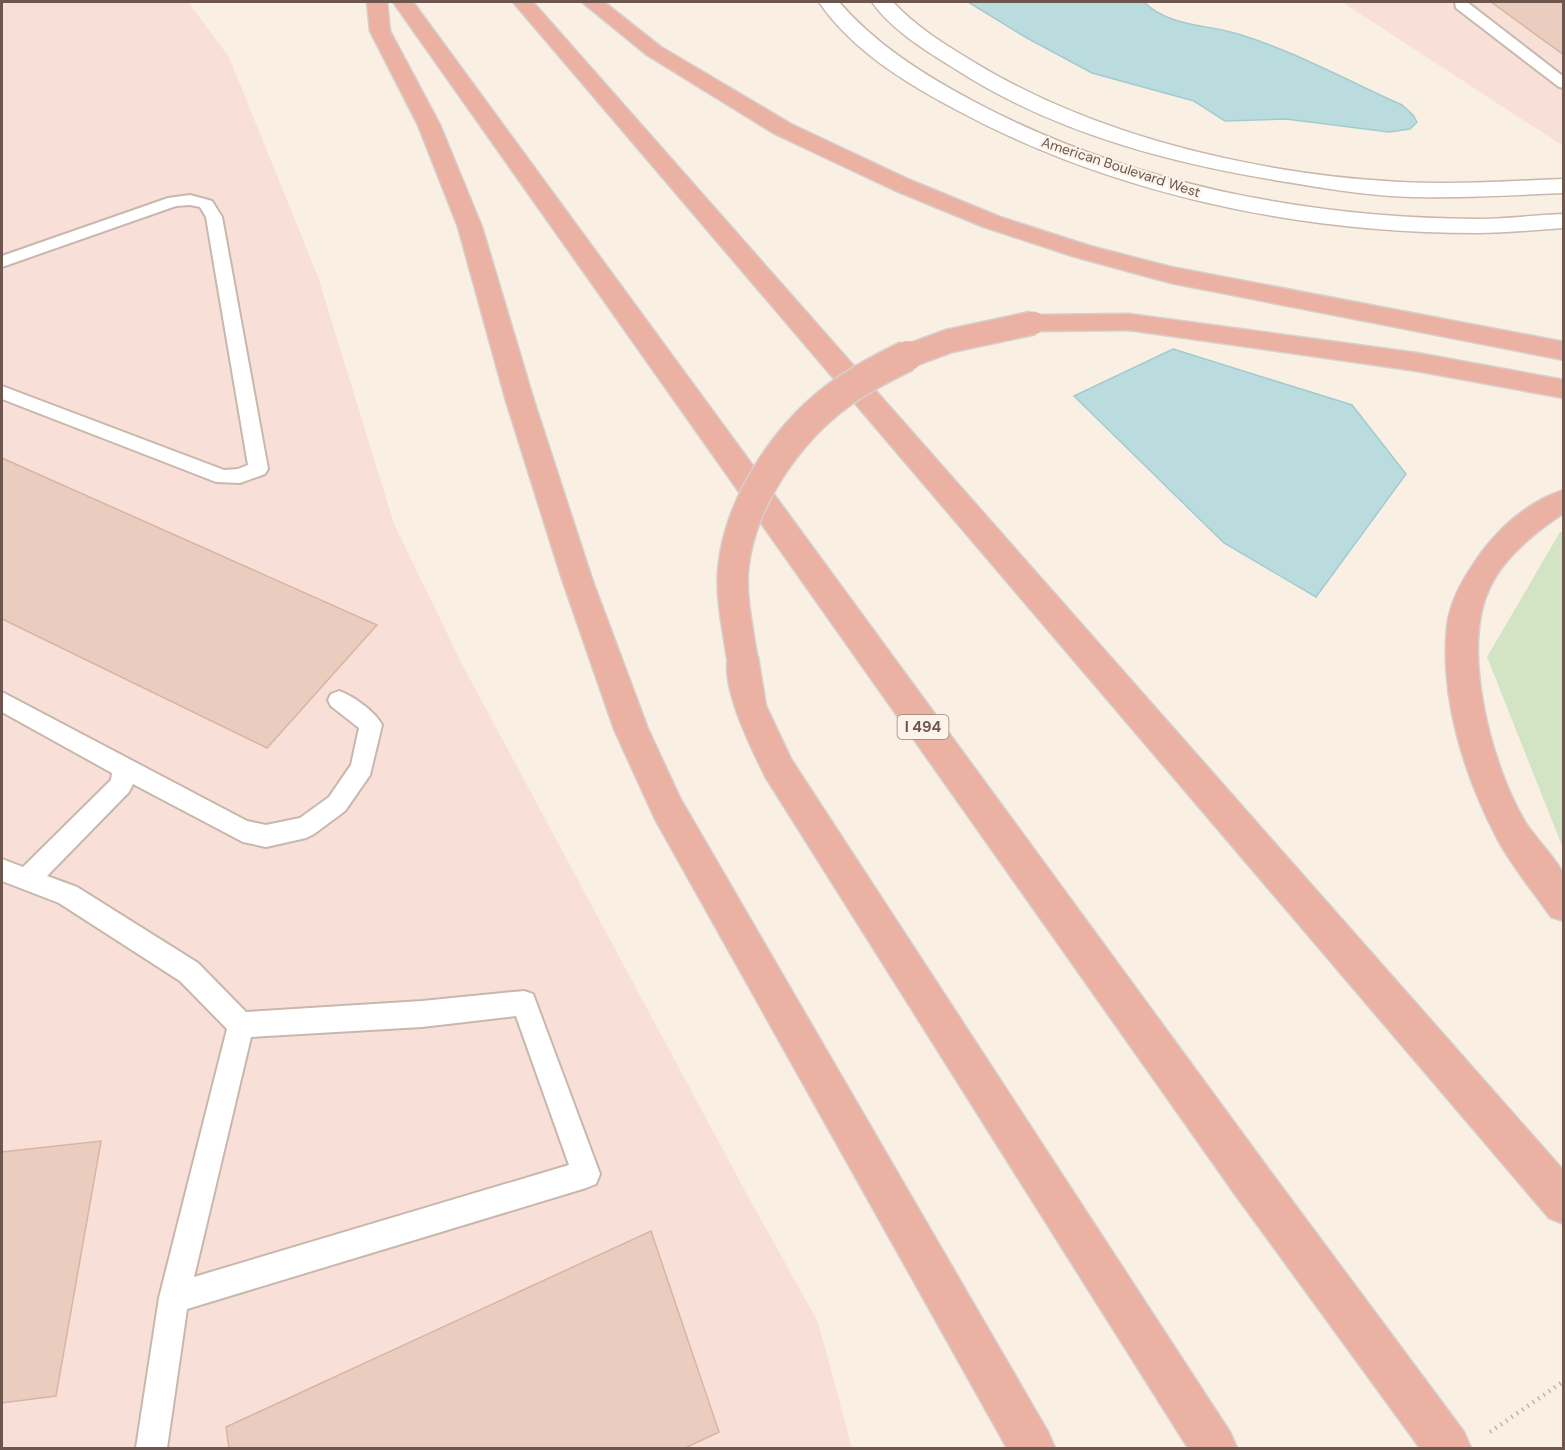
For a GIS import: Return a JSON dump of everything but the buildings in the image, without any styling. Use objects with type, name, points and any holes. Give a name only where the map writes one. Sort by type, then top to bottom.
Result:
[{"type":"highway","points":[[377,2],[380,31],[429,125],[470,227],[531,435],[577,579],[631,729],[668,808],[730,921],[1032,1449]]},
{"type":"highway","name":"I 494","points":[[403,2],[1245,1173],[1448,1449]]},
{"type":"highway","points":[[523,2],[1563,1203]]},
{"type":"highway","points":[[592,2],[654,51],[783,129],[903,185],[992,222],[1081,251],[1171,275],[1563,351]]},
{"type":"highway","points":[[1214,1449],[989,1096],[837,864],[778,768],[750,706],[733,583],[739,539],[753,500],[768,473],[793,436],[821,407],[900,358],[982,331],[1033,323],[1129,322],[1417,362],[1563,389]]},
{"type":"highway","points":[[1563,501],[1552,506],[1509,538],[1476,584],[1463,625],[1463,686],[1478,752],[1510,829],[1563,905]]},
{"type":"street","name":"American Boulevard West","points":[[829,2],[854,32],[887,58],[930,87],[978,114],[1037,141],[1173,187],[1249,204],[1326,216],[1406,224],[1483,226],[1563,222]]},
{"type":"street","name":"American Boulevard West","points":[[882,2],[927,41],[998,87],[1050,111],[1113,134],[1190,156],[1260,172],[1412,190],[1563,186]]},
{"type":"lane","points":[[1461,2],[1461,5],[1563,84]]},
{"type":"lane","points":[[2,262],[174,201],[190,200],[206,204],[214,217],[258,469],[240,476],[223,477],[2,392]]},
{"type":"lane","points":[[2,701],[243,831],[266,836],[306,827],[337,804],[362,768],[371,725],[339,700]]},
{"type":"lane","points":[[27,880],[122,785],[125,768]]},
{"type":"lane","points":[[2,870],[68,895],[189,972],[241,1025],[422,1014],[524,1003],[586,1174],[174,1298]]},
{"type":"lane","points":[[151,1449],[174,1298],[241,1025]]},
{"type":"path","points":[[1485,1435],[1563,1381]]},
{"type":"shaded area","points":[[2,2],[188,2],[229,57],[318,277],[394,524],[463,666],[818,1322],[852,1448],[2,1448]]},
{"type":"shaded area","points":[[1342,2],[1563,2],[1563,146]]},
{"type":"green space","points":[[1564,531],[1563,848],[1487,657],[1560,532]]},
{"type":"water","points":[[968,2],[1144,2],[1154,10],[1176,20],[1238,34],[1300,58],[1402,105],[1417,122],[1410,129],[1389,132],[1286,119],[1225,121],[1194,101],[1092,73],[1027,38]]},
{"type":"water","points":[[1173,349],[1352,405],[1406,474],[1316,597],[1224,543],[1074,396]]}]
